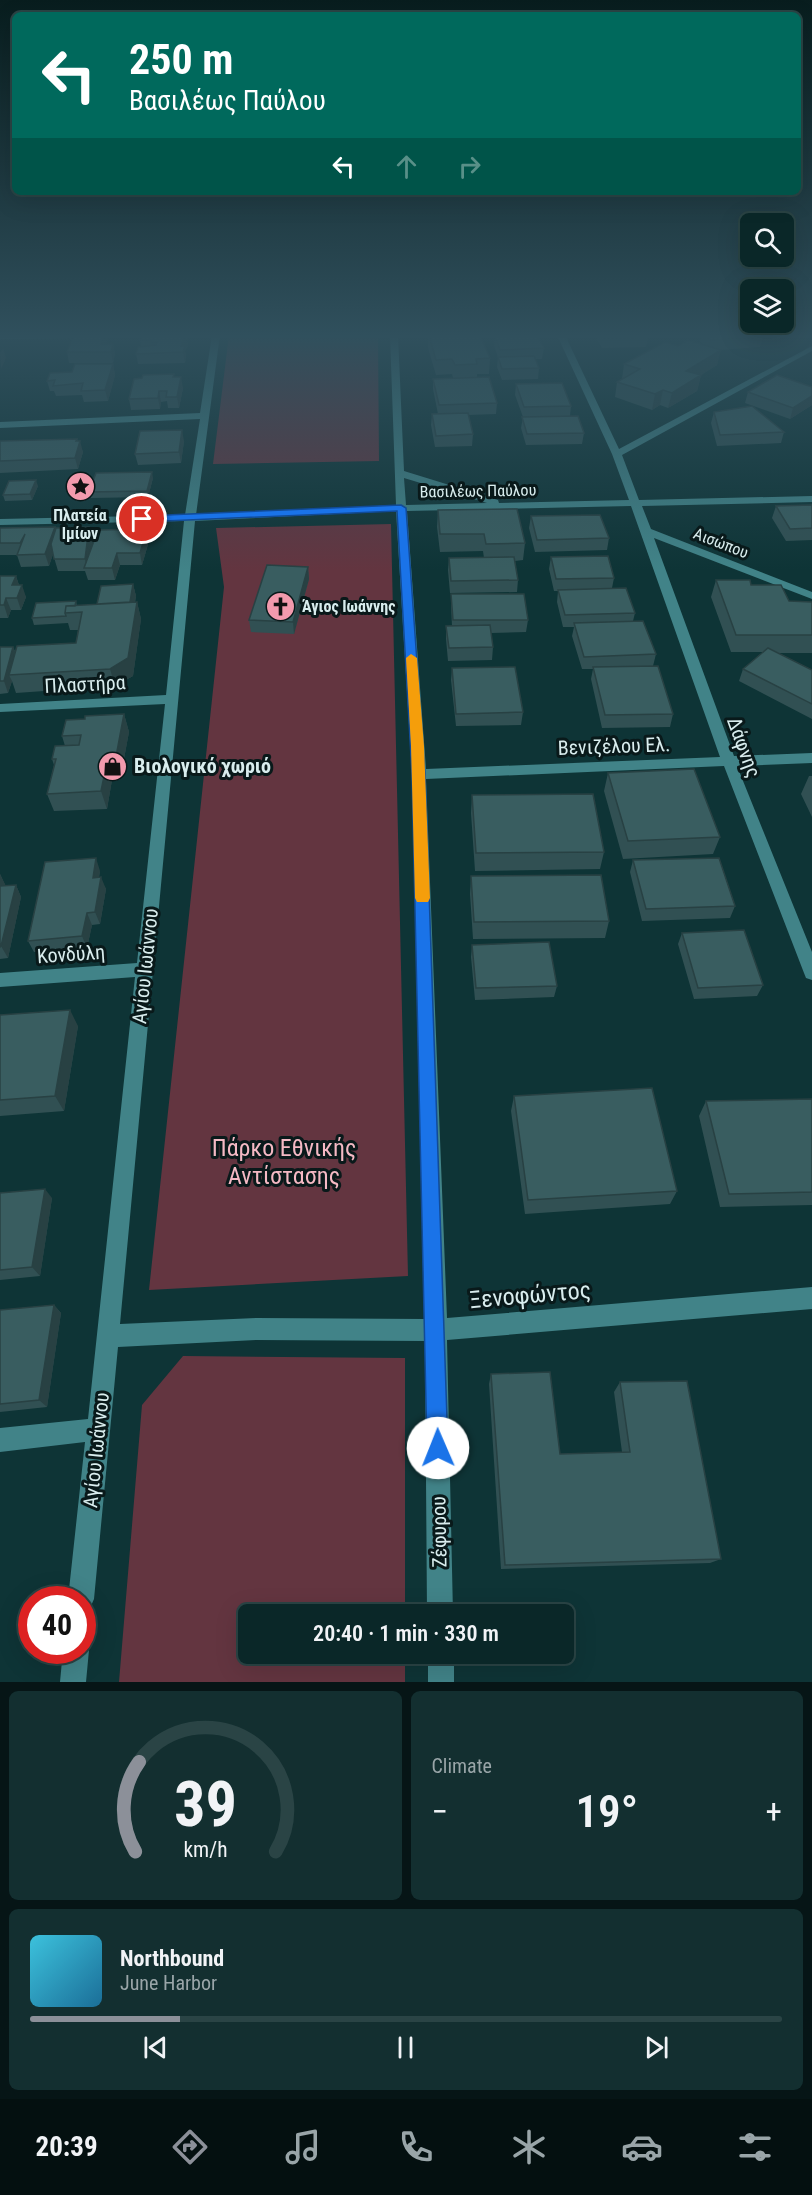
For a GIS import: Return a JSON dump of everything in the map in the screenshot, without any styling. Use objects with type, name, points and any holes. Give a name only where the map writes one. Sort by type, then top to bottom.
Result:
[{"type":"street","name":"Ζέφυρου","points":[[397,413],[419,774],[436,1330],[440,1604]]},
{"type":"street","points":[[598,413],[617,454],[646,531]]},
{"type":"street","points":[[617,454],[692,413]]},
{"type":"street","points":[[0,425],[204,416]]},
{"type":"street","name":"Αγίου Ιωάννου","points":[[82,1586],[190,518],[204,416]]},
{"type":"street","points":[[399,473],[508,506]]},
{"type":"street","name":"Βασιλέως Παύλου","points":[[0,522],[190,518],[401,508],[812,499]]},
{"type":"street","name":"Αισώπου","points":[[646,531],[812,596]]},
{"type":"street","name":"Δάφνης","points":[[646,531],[728,760],[812,973]]},
{"type":"street","name":"Πλαστήρα","points":[[0,708],[172,699]]},
{"type":"street","name":"Βενιζέλου Ελ.","points":[[419,774],[812,758]]},
{"type":"street","name":"Κονδύλη","points":[[0,980],[144,969]]},
{"type":"street","name":"Ξενοφώντος","points":[[108,1336],[256,1329],[436,1330],[812,1298]]},
{"type":"street","points":[[0,1440],[99,1429]]},
{"type":"street","points":[[73,1682],[75,1664]]},
{"type":"street","points":[[441,1664],[441,1682]]},
{"type":"green space","points":[[219,413],[379,413],[379,461],[213,464]]},
{"type":"green space","name":"Πάρκο Εθνικής Αντίστασης","points":[[391,524],[408,1276],[149,1290],[224,587],[216,528]]},
{"type":"green space","points":[[183,1356],[405,1358],[405,1604],[238,1604],[238,1664],[405,1664],[405,1682],[119,1682],[142,1405]]},
{"type":"building","points":[[468,413],[473,434],[436,436],[432,414]]},
{"type":"building","points":[[714,413],[761,413],[784,432],[720,435]]},
{"type":"building","points":[[578,416],[584,433],[527,434],[522,417]]},
{"type":"building","points":[[182,430],[179,452],[135,454],[140,431]]},
{"type":"building","points":[[77,439],[76,441],[80,441],[75,458],[0,461],[0,441]]},
{"type":"building","points":[[152,472],[147,491],[89,492],[96,473]]},
{"type":"building","points":[[36,480],[30,494],[3,495],[9,481]]},
{"type":"building","points":[[812,505],[812,528],[790,529],[776,506]]},
{"type":"building","points":[[517,509],[525,543],[486,544],[484,534],[440,534],[438,510]]},
{"type":"building","points":[[600,515],[609,538],[537,540],[531,516]]},
{"type":"building","points":[[55,527],[45,554],[17,555],[25,534],[20,543],[0,543],[0,528]]},
{"type":"building","points":[[89,527],[85,559],[54,559],[51,544],[56,528]]},
{"type":"building","points":[[147,529],[140,553],[117,553],[112,568],[84,568],[98,530]]},
{"type":"building","points":[[608,556],[614,578],[556,579],[551,557]]},
{"type":"building","points":[[514,557],[518,580],[451,581],[449,558]]},
{"type":"building","name":"Άγιος Ιωάννης","points":[[267,565],[308,567],[293,622],[249,620]]},
{"type":"building","points":[[0,576],[16,576],[12,585],[22,585],[17,598],[6,598],[4,605],[0,605]]},
{"type":"building","points":[[716,580],[750,580],[751,585],[781,585],[789,601],[812,602],[812,635],[736,635]]},
{"type":"building","points":[[133,584],[130,602],[97,604],[101,586]]},
{"type":"building","points":[[626,588],[635,613],[565,615],[558,590]]},
{"type":"building","points":[[451,594],[524,594],[528,620],[453,620]]},
{"type":"building","points":[[76,601],[75,606],[66,606],[66,616],[32,618],[36,603]]},
{"type":"building","points":[[137,602],[128,658],[110,669],[9,675],[17,646],[76,643],[82,612],[65,613],[66,606]]},
{"type":"building","points":[[643,621],[656,654],[584,657],[574,623]]},
{"type":"building","points":[[490,625],[493,647],[449,648],[446,626]]},
{"type":"building","points":[[0,647],[13,647],[4,681],[0,681]]},
{"type":"building","points":[[768,648],[812,670],[812,704],[743,669]]},
{"type":"building","points":[[658,666],[673,714],[605,715],[593,667]]},
{"type":"building","points":[[515,667],[523,712],[456,714],[452,668]]},
{"type":"building","points":[[124,714],[115,762],[107,762],[101,791],[47,794],[56,759],[52,759],[55,746],[79,745],[81,735],[62,736],[66,720],[85,719],[85,716]]},
{"type":"building","points":[[694,769],[720,837],[628,841],[608,773]]},
{"type":"building","points":[[593,794],[604,852],[476,853],[472,795]]},
{"type":"building","points":[[96,858],[93,878],[101,877],[95,912],[87,913],[82,936],[28,941],[45,862]]},
{"type":"building","points":[[719,858],[735,906],[646,909],[633,860]]},
{"type":"building","points":[[601,875],[609,921],[474,922],[471,876]]},
{"type":"building","points":[[16,885],[1,946],[0,947],[0,886]]},
{"type":"building","points":[[744,930],[763,985],[698,988],[682,933]]},
{"type":"building","points":[[549,942],[557,986],[476,988],[472,945]]},
{"type":"building","points":[[70,1010],[55,1096],[0,1100],[0,1015]]},
{"type":"building","points":[[652,1088],[677,1191],[528,1200],[514,1096]]},
{"type":"building","points":[[812,1099],[812,1192],[729,1194],[706,1101]]},
{"type":"building","points":[[45,1189],[32,1267],[0,1270],[0,1193]]},
{"type":"building","points":[[54,1305],[39,1400],[0,1404],[0,1310]]},
{"type":"building","points":[[550,1372],[560,1454],[630,1452],[620,1382],[687,1381],[721,1559],[505,1565],[491,1374]]},
{"type":"slow traffic","points":[[411,658],[423,898]]},
{"type":"place","name":"Πλατεία Ιμίων","points":[[80,487]]},
{"type":"place","name":"Άγιος Ιωάννης","points":[[281,606]]},
{"type":"place","name":"Βιολογικό χωριό","points":[[113,766]]},
{"type":"route","points":[[142,519],[401,508],[419,774],[438,1448]]}]
